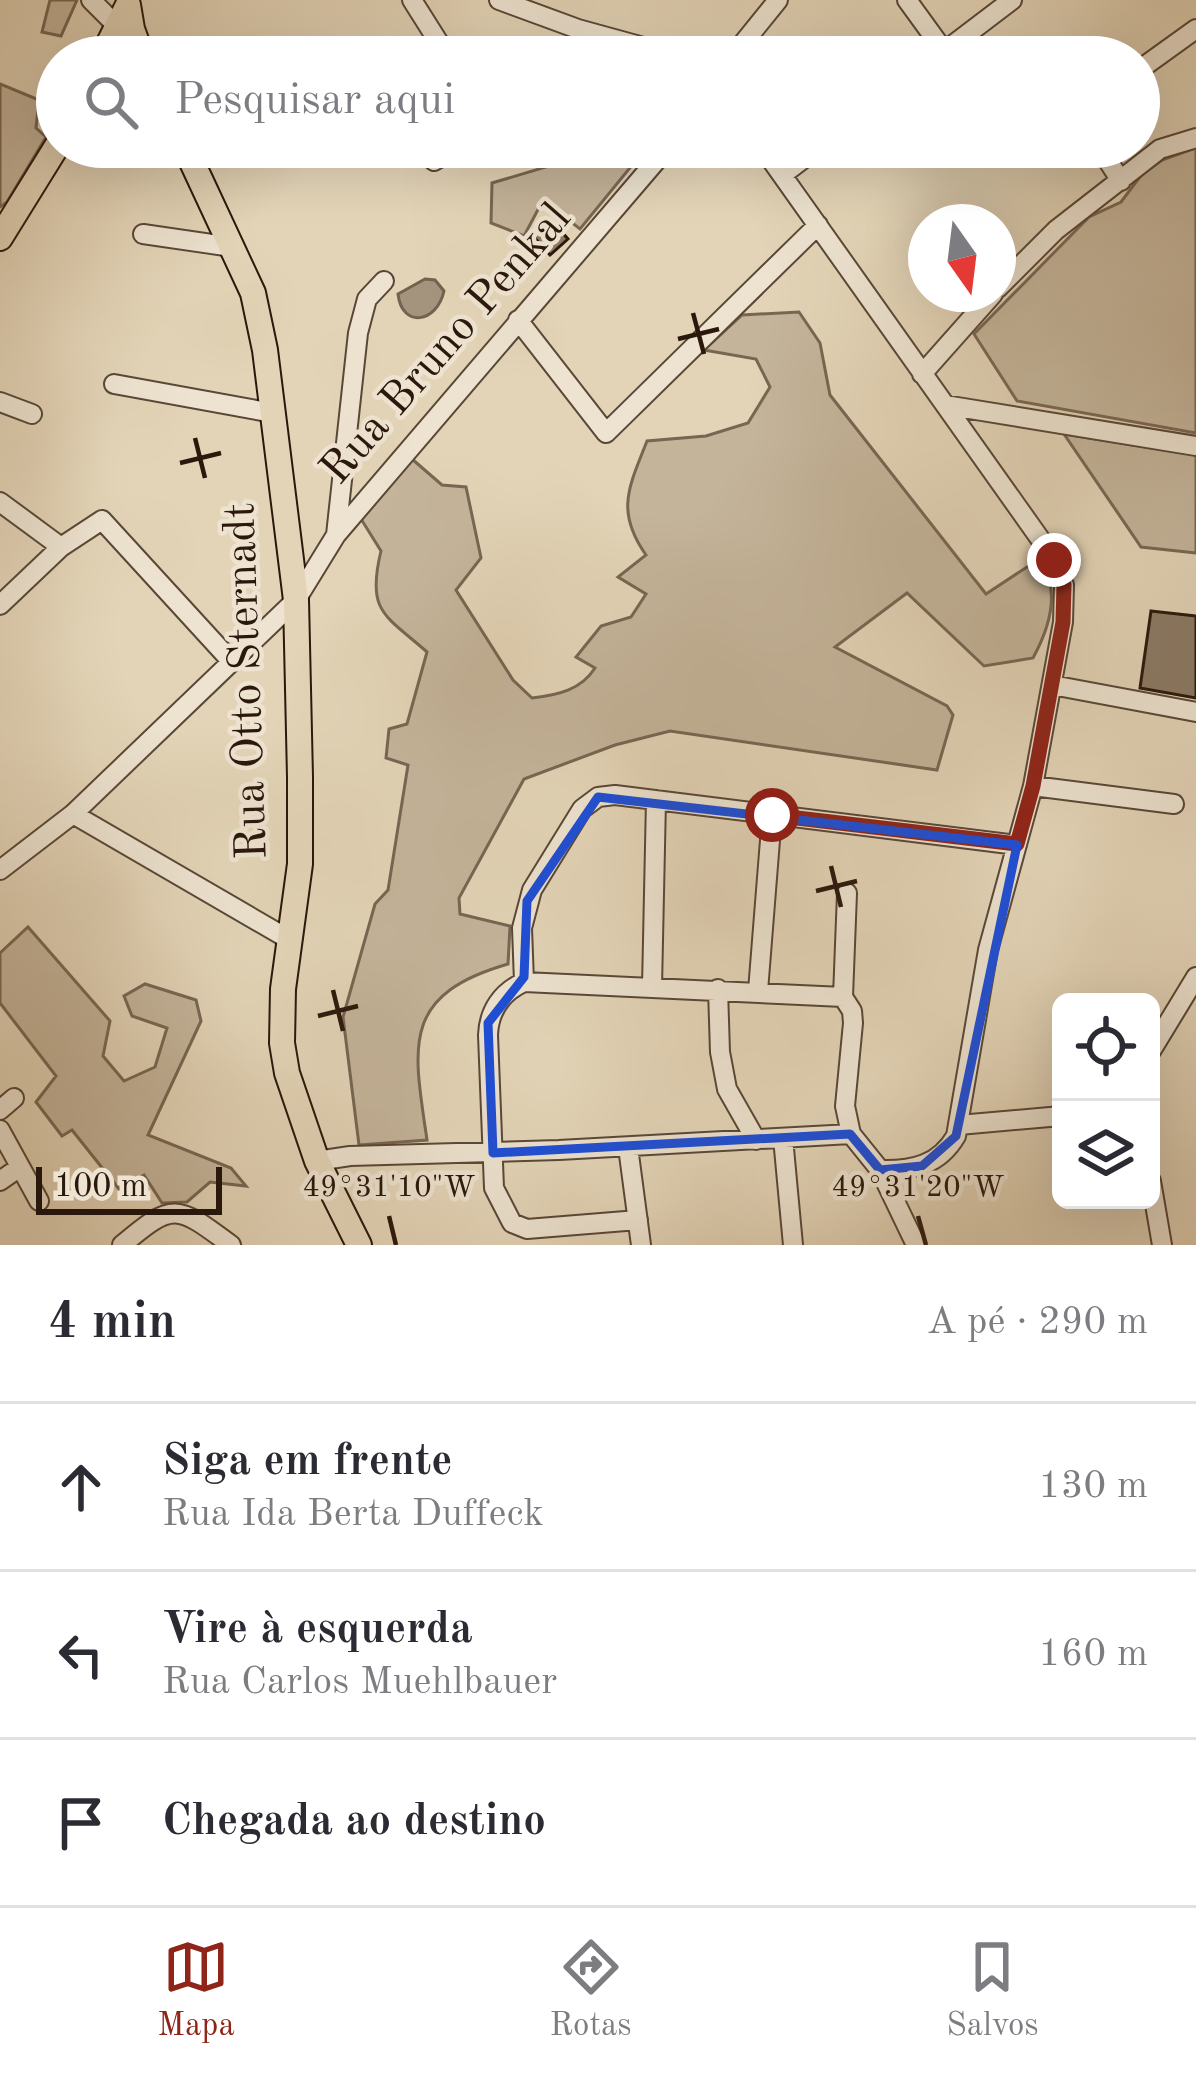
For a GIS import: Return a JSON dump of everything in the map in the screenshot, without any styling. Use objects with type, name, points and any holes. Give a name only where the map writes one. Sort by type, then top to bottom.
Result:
[{"type":"main road","points":[[114,36],[128,8]]},
{"type":"main road","points":[[0,238],[43,168]]},
{"type":"main road","name":"Rua Otto Sternadt","points":[[195,168],[256,306],[296,600],[300,830],[282,1043],[287,1073],[317,1161],[359,1245]]},
{"type":"street","points":[[91,0],[128,8]]},
{"type":"street","points":[[412,0],[435,36]]},
{"type":"street","points":[[499,0],[604,36]]},
{"type":"street","points":[[749,36],[778,0]]},
{"type":"street","points":[[908,0],[929,36]]},
{"type":"street","points":[[964,36],[1012,0]]},
{"type":"street","points":[[1160,55],[1196,29]]},
{"type":"street","points":[[1160,149],[1196,138]]},
{"type":"street","name":"Rua Bruno Penkal","points":[[0,870],[73,814],[296,600],[336,535],[650,168]]},
{"type":"street","points":[[777,168],[1060,573],[1065,598],[1033,786],[986,963],[959,1125],[951,1144],[934,1160],[910,1169],[880,1170]]},
{"type":"street","points":[[782,175],[791,168]]},
{"type":"street","points":[[1112,168],[1121,182]]},
{"type":"street","points":[[1016,271],[1056,230],[1138,168]]},
{"type":"street","points":[[518,320],[606,433],[818,225]]},
{"type":"street","points":[[142,234],[232,248]]},
{"type":"street","points":[[336,535],[358,333],[367,299],[384,280]]},
{"type":"street","points":[[922,374],[977,312]]},
{"type":"street","points":[[114,384],[273,413]]},
{"type":"street","points":[[0,402],[32,414]]},
{"type":"street","points":[[945,405],[1196,446]]},
{"type":"street","points":[[0,502],[61,547]]},
{"type":"street","points":[[0,605],[61,547],[102,520],[232,662]]},
{"type":"street","points":[[1052,685],[1196,712]]},
{"type":"street","points":[[1033,786],[1174,804]]},
{"type":"street","points":[[524,982],[522,928],[527,901],[582,809],[607,796],[1017,844]]},
{"type":"street","points":[[652,987],[656,800]]},
{"type":"street","points":[[73,814],[290,940]]},
{"type":"street","points":[[758,991],[772,815]]},
{"type":"street","points":[[847,893],[843,997],[853,1023],[845,1106],[851,1134],[880,1170],[916,1245]]},
{"type":"street","points":[[1160,1036],[1196,977]]},
{"type":"street","points":[[638,1220],[519,1228],[506,1215],[494,1188],[488,1023],[503,996],[524,982],[843,997]]},
{"type":"street","points":[[718,989],[720,1052],[727,1089],[756,1140]]},
{"type":"street","points":[[959,1125],[1052,1117]]},
{"type":"street","points":[[0,1130],[39,1201]]},
{"type":"street","points":[[317,1161],[851,1134]]},
{"type":"street","points":[[783,1138],[793,1245]]},
{"type":"street","points":[[628,1147],[641,1245]]},
{"type":"street","points":[[0,1181],[20,1167]]},
{"type":"street","points":[[1156,1209],[1162,1245]]},
{"type":"street","points":[[122,1245],[158,1214],[177,1212],[231,1245]]},
{"type":"highlighted area","points":[[598,797],[1017,845],[956,1136],[922,1166],[880,1170],[850,1134],[493,1153],[488,1023],[524,977],[527,901]]},
{"type":"shaded area","points":[[50,0],[77,0],[61,36],[42,32]]},
{"type":"shaded area","points":[[0,84],[36,99],[36,154],[0,207]]},
{"type":"shaded area","points":[[1196,148],[1196,433],[1017,401],[974,334],[996,312],[1016,312],[1016,291],[1089,217],[1121,202],[1142,174],[1160,168],[1160,161]]},
{"type":"shaded area","points":[[542,168],[630,168],[580,229],[543,200],[524,236],[491,223],[492,183]]},
{"type":"shaded area","points":[[425,279],[435,280],[444,291],[434,310],[412,317],[398,294]]},
{"type":"shaded area","points":[[799,312],[820,343],[830,395],[986,594],[1039,559],[1050,583],[1051,608],[1033,658],[984,666],[907,593],[835,647],[947,706],[953,715],[937,770],[670,731],[615,745],[524,779],[459,898],[460,914],[510,926],[508,964],[448,991],[422,1028],[419,1077],[427,1140],[359,1145],[343,1017],[375,904],[388,890],[408,765],[386,758],[389,729],[407,724],[427,652],[383,611],[376,587],[381,551],[361,519],[412,459],[442,485],[466,487],[481,558],[456,590],[513,680],[532,698],[568,690],[595,668],[576,657],[601,626],[631,617],[646,594],[618,577],[646,555],[631,525],[628,499],[647,441],[706,436],[748,423],[770,387],[756,359],[704,350],[742,315]]},
{"type":"shaded area","points":[[1064,434],[1196,455],[1196,553],[1141,547]]},
{"type":"shaded area","points":[[28,927],[110,1021],[103,1056],[124,1081],[155,1067],[167,1028],[132,1016],[124,996],[145,984],[196,1000],[201,1021],[148,1135],[231,1168],[246,1186],[210,1182],[187,1202],[162,1203],[144,1175],[119,1189],[72,1130],[62,1136],[36,1102],[56,1076],[0,1003],[0,953]]},
{"type":"building","points":[[552,221],[568,239],[550,255],[534,237]]},
{"type":"building","points":[[1151,611],[1196,616],[1196,698],[1140,688]]},
{"type":"route","points":[[772,815],[1017,844],[1033,786],[1063,622],[1064,585],[1054,560]]}]
